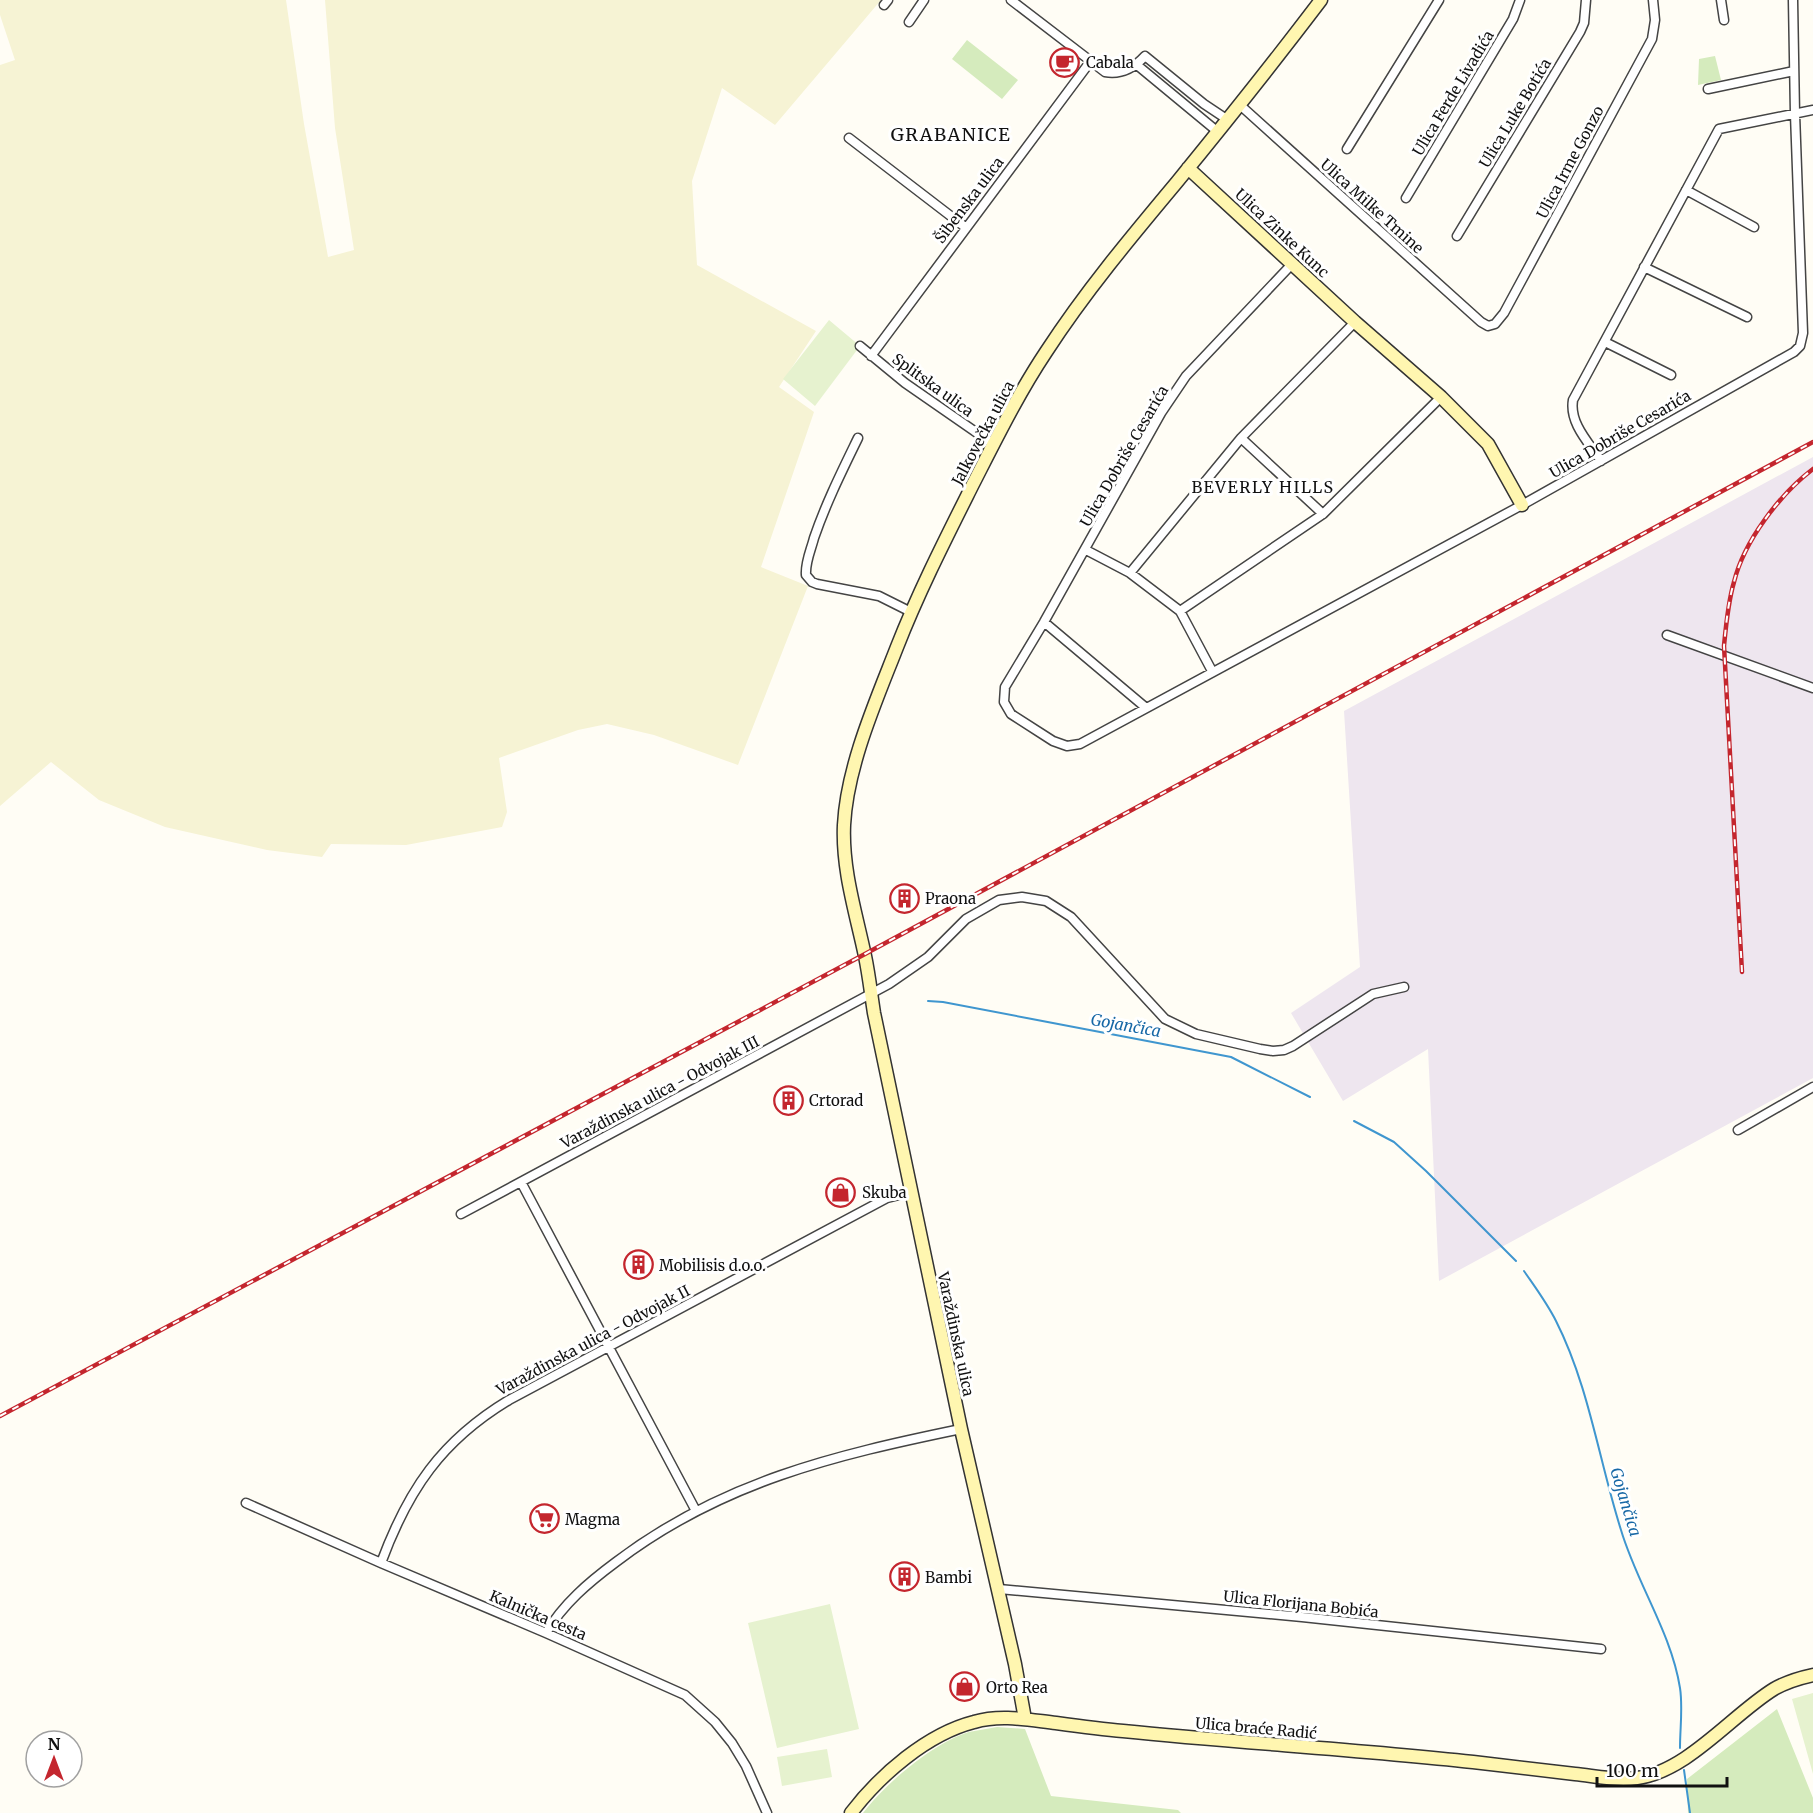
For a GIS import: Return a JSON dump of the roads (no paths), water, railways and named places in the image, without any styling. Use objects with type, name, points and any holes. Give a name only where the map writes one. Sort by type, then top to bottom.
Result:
[{"type":"main road","name":"Jalkovečka ulica","points":[[865,954],[852,901],[845,855],[846,811],[854,770],[867,727],[911,612],[940,549],[993,444],[1031,376],[1072,315],[1115,257],[1228,120],[1321,0]]},
{"type":"main road","name":"Ulica Zinke Kunc","points":[[1188,168],[1355,322],[1441,397],[1488,444],[1522,505]]},
{"type":"main road","name":"Varaždinska ulica","points":[[865,954],[911,1192],[961,1429],[1016,1665],[1025,1719]]},
{"type":"main road","name":"Ulica braće Radić","points":[[851,1813],[867,1793],[908,1756],[941,1736],[975,1721],[993,1719],[1025,1719],[1116,1731],[1471,1762],[1624,1779],[1646,1777],[1686,1756],[1777,1687],[1813,1675]]},
{"type":"street","points":[[909,22],[924,0]]},
{"type":"street","points":[[1011,0],[1105,72],[1120,73],[1137,65],[1145,56],[1204,104],[1228,120]]},
{"type":"street","points":[[1347,149],[1439,0]]},
{"type":"street","name":"Ulica Ferde Livadića","points":[[1406,198],[1513,19],[1520,0]]},
{"type":"street","name":"Ulica Luke Botića","points":[[1457,236],[1580,32],[1584,23],[1586,0]]},
{"type":"street","name":"Ulica Irme Gonzo","points":[[1488,326],[1495,324],[1504,313],[1652,39],[1655,20],[1653,0]]},
{"type":"street","points":[[1721,0],[1724,20]]},
{"type":"street","name":"Ulica Dobriše Cesarića","points":[[1293,263],[1186,376],[1161,413],[1086,550],[1005,687],[1004,702],[1011,714],[1053,741],[1067,746],[1080,744],[1522,505],[1785,358],[1800,346],[1803,333],[1793,0]]},
{"type":"street","name":"Šibenska ulica","points":[[870,356],[1090,62]]},
{"type":"street","points":[[1137,65],[1218,132]]},
{"type":"street","points":[[1708,89],[1794,71]]},
{"type":"street","name":"Ulica Milke Tmine","points":[[1240,105],[1488,326]]},
{"type":"street","points":[[1601,461],[1576,425],[1571,409],[1573,400],[1719,129],[1813,110]]},
{"type":"street","points":[[849,138],[965,227]]},
{"type":"street","points":[[1686,190],[1754,227]]},
{"type":"street","points":[[1644,267],[1747,317]]},
{"type":"street","points":[[1130,573],[1240,438],[1355,322]]},
{"type":"street","points":[[1605,342],[1671,375]]},
{"type":"street","name":"Splitska ulica","points":[[860,346],[924,397],[993,444]]},
{"type":"street","points":[[1180,611],[1323,514],[1441,397]]},
{"type":"street","points":[[858,438],[829,499],[809,555],[806,575],[817,584],[879,596],[911,612]]},
{"type":"street","points":[[1240,438],[1323,514]]},
{"type":"street","points":[[1086,550],[1130,573],[1180,611],[1212,672]]},
{"type":"street","points":[[1044,622],[1145,707]]},
{"type":"street","points":[[1667,635],[1813,688]]},
{"type":"street","name":"Varaždinska ulica - Odvojak III","points":[[461,1214],[889,984],[928,957],[966,919],[999,900],[1022,897],[1046,900],[1071,917],[1165,1019],[1196,1034],[1260,1049],[1284,1050],[1373,994],[1404,987]]},
{"type":"street","points":[[1738,1130],[1813,1087]]},
{"type":"street","points":[[521,1182],[696,1511]]},
{"type":"street","name":"Varaždinska ulica - Odvojak II","points":[[381,1563],[392,1533],[414,1490],[427,1471],[453,1442],[485,1414],[887,1198],[911,1192]]},
{"type":"street","points":[[546,1633],[560,1612],[595,1578],[635,1547],[696,1511],[743,1488],[789,1471],[877,1447],[961,1429]]},
{"type":"street","name":"Kalnička cesta","points":[[246,1503],[685,1695],[716,1722],[732,1743],[746,1766],[767,1813]]},
{"type":"street","name":"Ulica Florijana Bobića","points":[[999,1589],[1290,1616],[1601,1649]]},
{"type":"waterway","name":"Gojančica","points":[[928,1001],[1231,1057],[1310,1097]]},
{"type":"waterway","name":"Gojančica","points":[[1354,1121],[1394,1142],[1516,1261]]},
{"type":"waterway","name":"Gojančica","points":[[1524,1271],[1556,1321],[1577,1371],[1621,1530],[1676,1667],[1681,1695],[1680,1748]]},
{"type":"waterway","name":"Gojančica","points":[[1684,1770],[1690,1813]]},
{"type":"railway","points":[[0,1416],[865,954],[1813,442]]},
{"type":"railway","points":[[1742,972],[1724,646],[1727,614],[1739,566],[1755,535],[1788,491],[1813,469]]},
{"type":"place","name":"Cabala","points":[[1065,62]]},
{"type":"place","name":"Praona","points":[[904,898]]},
{"type":"place","name":"Crtorad","points":[[788,1100]]},
{"type":"place","name":"Skuba","points":[[841,1192]]},
{"type":"place","name":"Mobilisis d.o.o.","points":[[638,1265]]},
{"type":"place","name":"Magma","points":[[544,1519]]},
{"type":"place","name":"Bambi","points":[[904,1577]]},
{"type":"place","name":"Orto Rea","points":[[965,1687]]},
{"type":"district","name":"GRABANICE","points":[[951,134]]},
{"type":"district","name":"BEVERLY HILLS","points":[[1263,487]]}]
